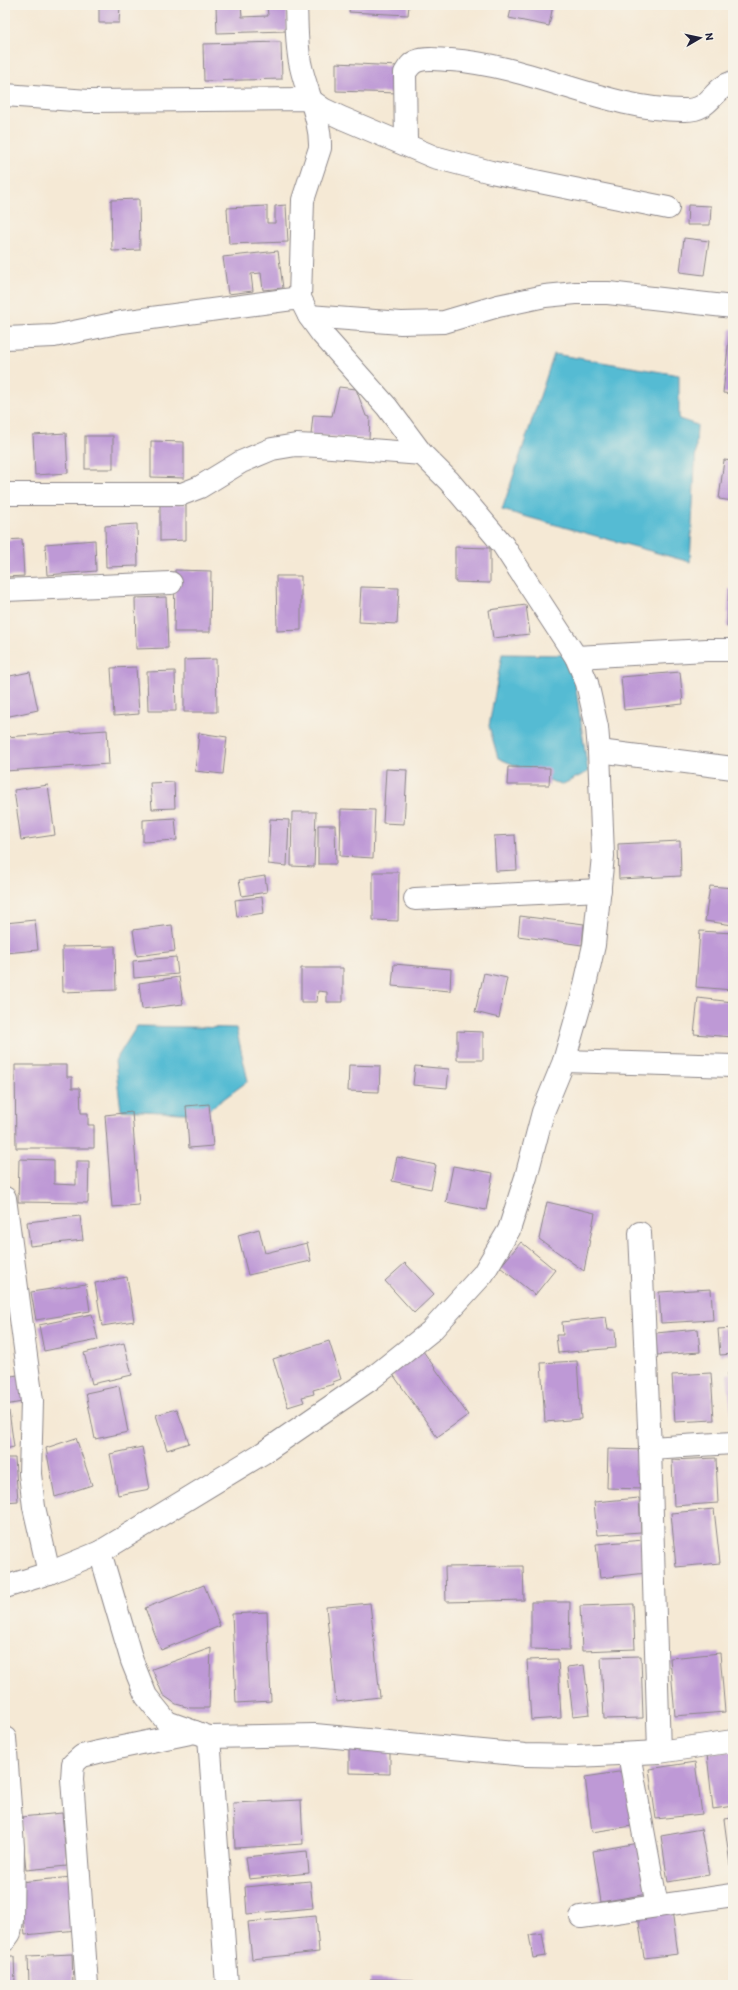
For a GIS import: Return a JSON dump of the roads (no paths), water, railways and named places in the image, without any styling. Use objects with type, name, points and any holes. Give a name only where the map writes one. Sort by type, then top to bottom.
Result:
[{"type":"street","points":[[5,1587],[49,1573],[100,1552],[263,1452],[371,1379],[431,1331],[483,1274],[509,1230],[526,1177],[543,1112],[564,1061],[582,998],[594,945],[603,856],[599,751],[593,706],[587,683],[576,657],[503,545],[449,480],[422,454],[387,407],[322,334],[305,307],[303,200],[320,148],[319,123],[309,99],[300,66],[296,5]]},
{"type":"street","points":[[406,144],[405,74],[410,66],[417,61],[464,61],[492,66],[619,100],[657,108],[687,110],[701,107],[709,102],[716,91],[723,85],[733,82]]},
{"type":"street","points":[[5,95],[88,101],[309,99],[323,109],[342,118],[434,157],[490,172],[668,208]]},
{"type":"street","points":[[5,338],[54,336],[122,322],[305,307],[401,323],[444,322],[498,306],[545,296],[576,293],[608,293],[733,307]]},
{"type":"street","points":[[5,494],[182,494],[200,487],[241,462],[272,449],[296,445],[422,454]]},
{"type":"street","points":[[5,590],[171,583]]},
{"type":"street","points":[[576,657],[733,650]]},
{"type":"street","points":[[599,751],[733,768]]},
{"type":"street","points":[[415,898],[600,890]]},
{"type":"street","points":[[564,1061],[733,1066]]},
{"type":"street","points":[[5,1198],[32,1401],[30,1474],[34,1507],[49,1573]]},
{"type":"street","points":[[640,1233],[650,1448],[659,1752]]},
{"type":"street","points":[[650,1448],[733,1443]]},
{"type":"street","points":[[100,1552],[132,1661],[146,1696],[167,1722],[202,1735]]},
{"type":"street","points":[[202,1735],[227,1985]]},
{"type":"street","points":[[87,1985],[72,1779],[73,1764],[82,1756],[202,1735],[315,1735],[525,1755],[577,1756],[659,1752],[733,1740]]},
{"type":"street","points":[[5,1738],[12,1920],[10,1933],[5,1940]]},
{"type":"street","points":[[629,1754],[657,1906]]},
{"type":"street","points":[[581,1917],[733,1895]]},
{"type":"water","points":[[554,354],[679,375],[679,419],[697,425],[690,562],[502,510]]},
{"type":"water","points":[[502,654],[571,655],[588,772],[561,785],[498,758],[489,726]]},
{"type":"water","points":[[137,1026],[236,1028],[248,1081],[203,1114],[121,1110],[115,1061]]}]
